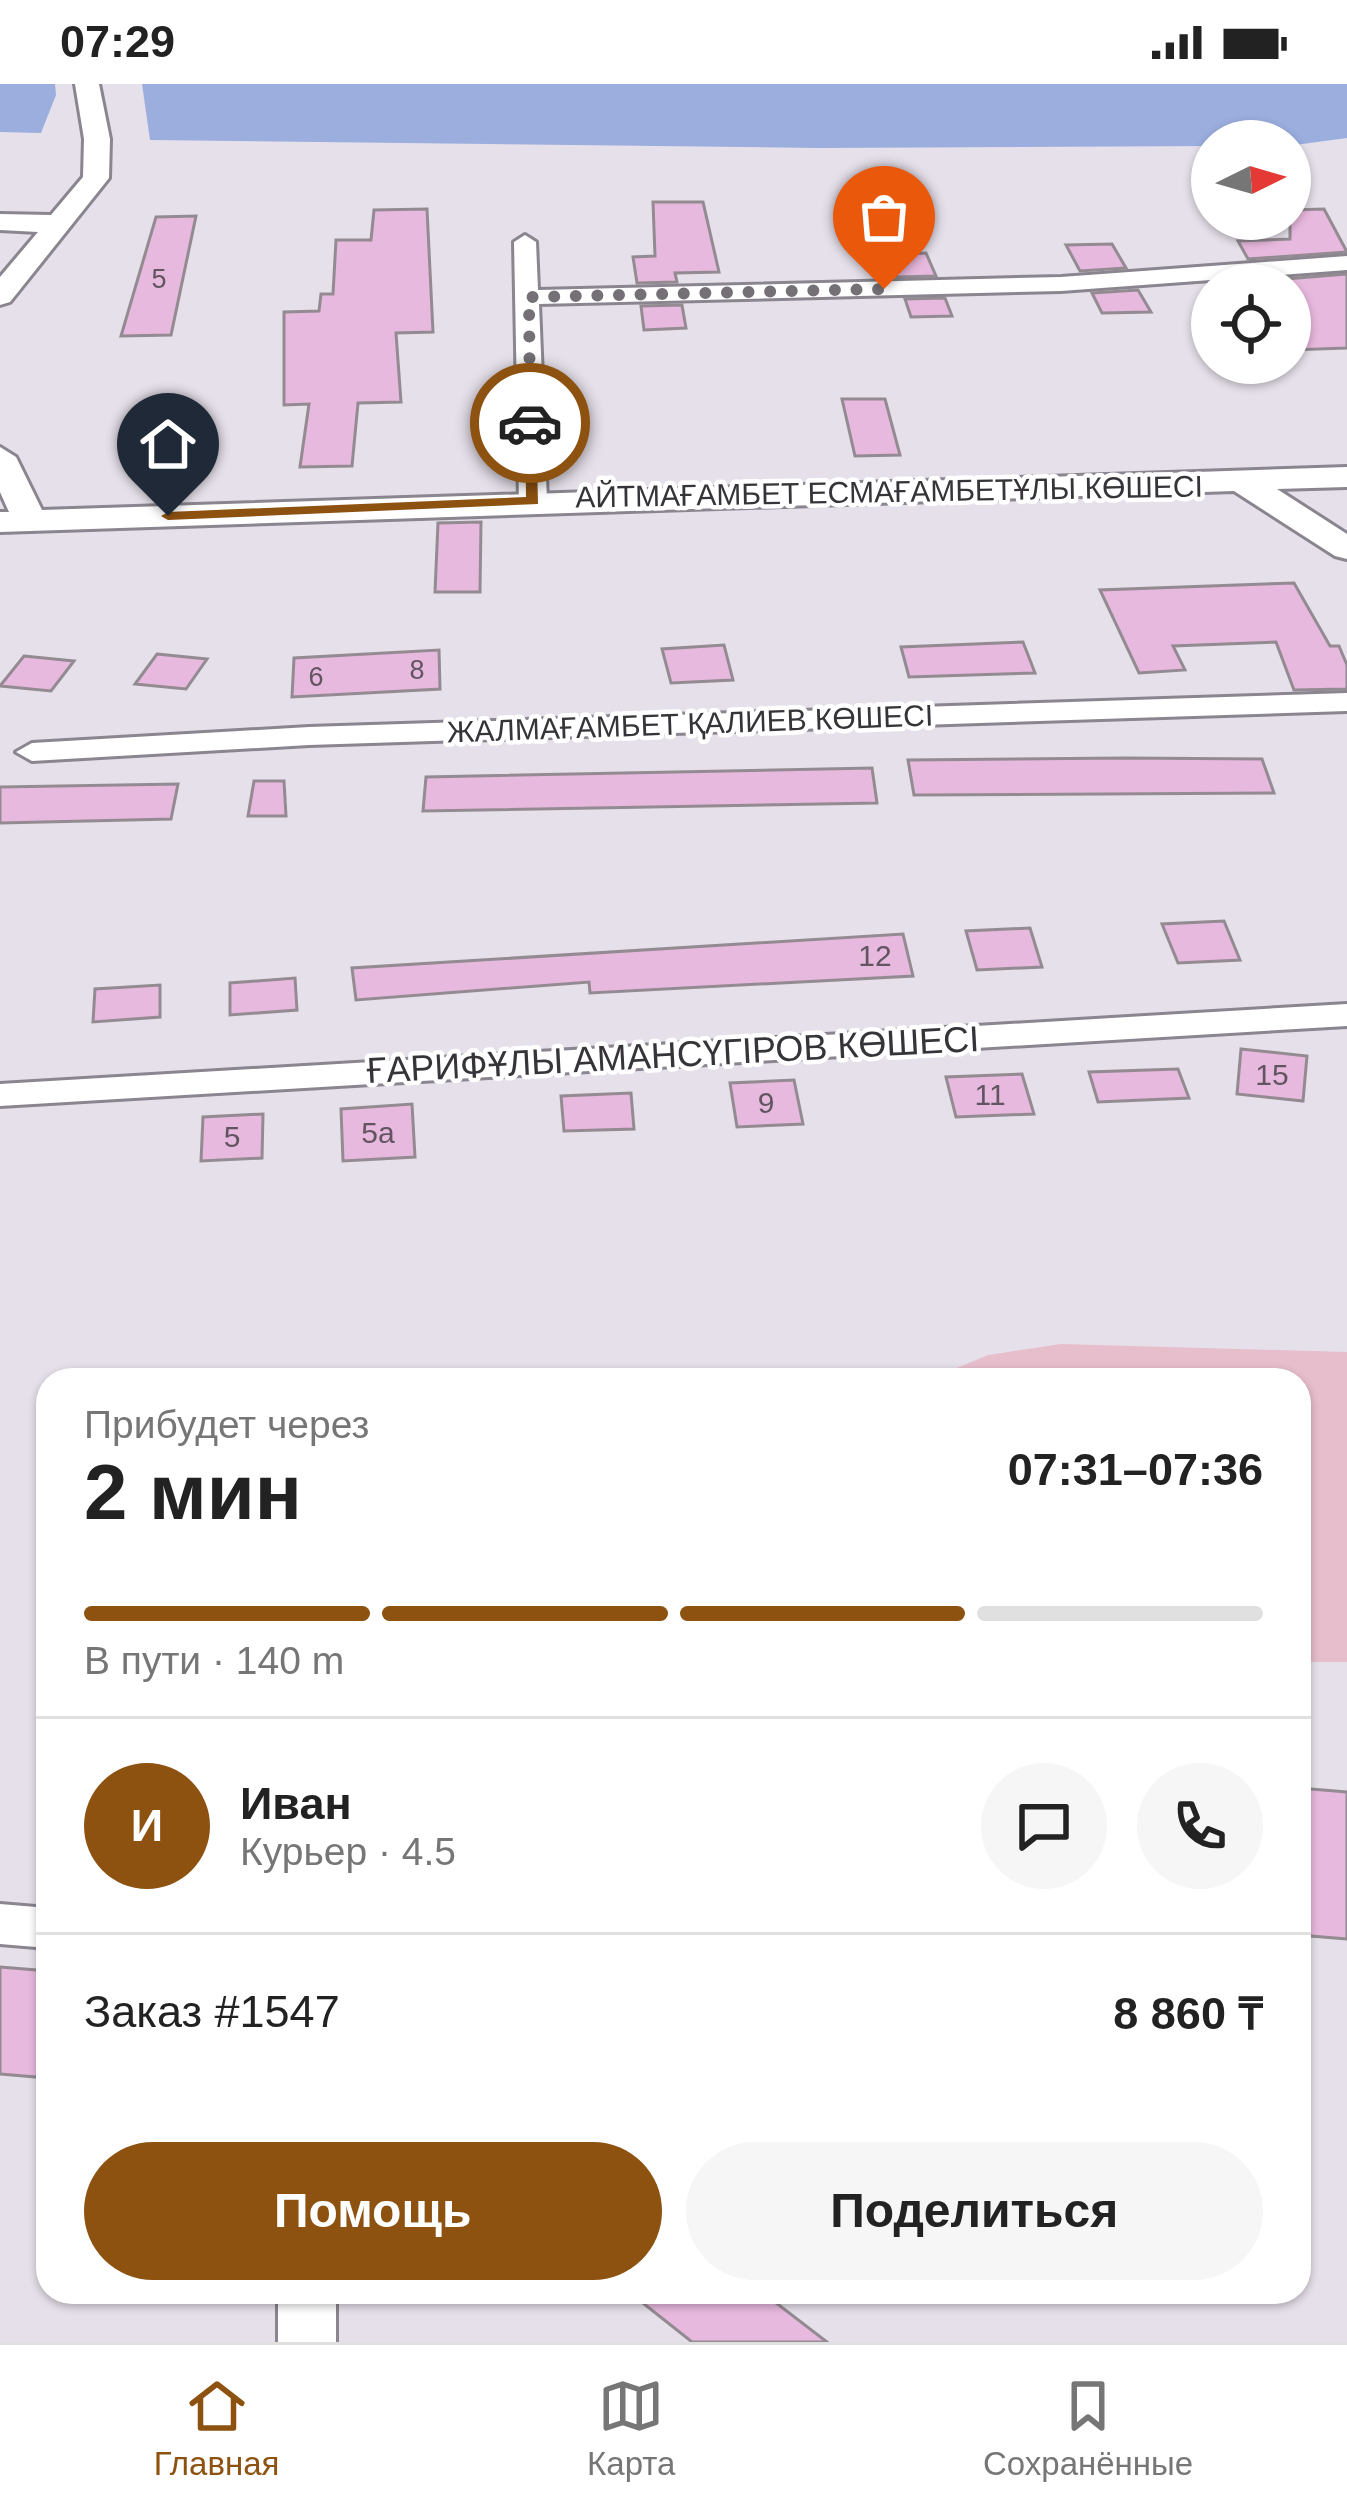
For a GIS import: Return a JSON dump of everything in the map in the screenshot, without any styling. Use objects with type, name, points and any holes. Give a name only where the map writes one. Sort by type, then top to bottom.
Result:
[{"type":"street","points":[[0,296],[96,178],[97,139],[87,84]]},
{"type":"street","points":[[0,222],[58,224]]},
{"type":"street","points":[[525,242],[533,501]]},
{"type":"street","points":[[529,297],[1061,284],[1347,263]]},
{"type":"street","points":[[0,458],[16,522]]},
{"type":"street","name":"АЙТМАҒАМБЕТ ЕСМАҒАМБЕТҰЛЫ КӨШЕСІ","points":[[16,522],[1347,477]]},
{"type":"street","points":[[1246,484],[1347,549]]},
{"type":"street","name":"ЖАЛМАҒАМБЕТ ҚАЛИЕВ КӨШЕСІ","points":[[32,752],[309,736],[1347,702]]},
{"type":"street","name":"ҒАРИФҰЛЫ АМАНСҮГІРОВ КӨШЕСІ","points":[[0,1095],[1347,1015]]},
{"type":"street","points":[[0,1924],[36,1927]]},
{"type":"street","points":[[307,2304],[307,2342]]},
{"type":"shaded area","points":[[1061,1344],[1347,1352],[1347,1662],[1311,1662],[1311,1368],[957,1368],[988,1355]]},
{"type":"water","points":[[0,84],[55,84],[56,95],[41,133],[0,132]]},
{"type":"water","points":[[142,84],[1347,84],[1347,138],[1311,143],[1311,120],[1191,120],[1191,146],[819,148],[150,140]]},
{"type":"building","points":[[653,202],[703,202],[719,272],[675,273],[677,282],[637,283],[633,257],[655,256]]},
{"type":"building","points":[[427,209],[433,332],[396,333],[401,402],[358,403],[352,466],[300,467],[309,404],[284,405],[284,312],[319,311],[321,294],[333,294],[336,240],[371,240],[374,210]]},
{"type":"building","points":[[1311,209],[1324,209],[1347,252],[1248,259],[1238,241],[1311,240]]},
{"type":"building","points":[[196,216],[171,335],[121,336],[156,217]]},
{"type":"building","points":[[1112,244],[1126,268],[1080,271],[1066,245]]},
{"type":"building","points":[[926,253],[936,276],[897,277],[889,254]]},
{"type":"building","points":[[1347,274],[1347,348],[1311,349],[1311,277]]},
{"type":"building","points":[[1138,290],[1151,312],[1102,313],[1092,293]]},
{"type":"building","points":[[945,298],[952,316],[911,317],[905,299]]},
{"type":"building","points":[[682,305],[686,328],[644,330],[641,306]]},
{"type":"building","points":[[842,399],[885,399],[900,455],[855,456]]},
{"type":"building","points":[[481,522],[480,592],[435,592],[438,523]]},
{"type":"building","points":[[1294,583],[1330,646],[1339,646],[1347,665],[1347,689],[1294,690],[1276,642],[1173,646],[1185,670],[1139,673],[1100,590]]},
{"type":"building","points":[[1023,642],[1035,673],[909,677],[901,647]]},
{"type":"building","points":[[724,645],[733,680],[671,683],[662,649]]},
{"type":"building","points":[[439,650],[440,689],[292,697],[294,658]]},
{"type":"building","points":[[157,654],[207,659],[186,689],[135,684]]},
{"type":"building","points":[[24,656],[74,661],[51,691],[0,686]]},
{"type":"building","points":[[1262,759],[1274,793],[914,795],[908,760]]},
{"type":"building","points":[[872,768],[877,803],[423,811],[426,777]]},
{"type":"building","points":[[254,781],[284,781],[286,816],[248,816]]},
{"type":"building","points":[[178,784],[171,819],[0,823],[0,787]]},
{"type":"building","points":[[1224,921],[1240,960],[1178,963],[1162,924]]},
{"type":"building","points":[[1030,928],[1042,967],[977,970],[966,931]]},
{"type":"building","points":[[903,934],[913,976],[590,993],[589,982],[356,1000],[352,968]]},
{"type":"building","points":[[295,978],[297,1010],[230,1015],[230,983]]},
{"type":"building","points":[[160,985],[160,1017],[93,1022],[95,989]]},
{"type":"building","points":[[1241,1049],[1307,1056],[1303,1101],[1237,1094]]},
{"type":"building","points":[[1178,1069],[1189,1098],[1098,1102],[1089,1072]]},
{"type":"building","points":[[1022,1074],[1034,1114],[956,1117],[946,1077]]},
{"type":"building","points":[[794,1080],[803,1124],[737,1127],[730,1083]]},
{"type":"building","points":[[631,1093],[634,1129],[564,1131],[561,1096]]},
{"type":"building","points":[[412,1104],[415,1157],[343,1161],[341,1109]]},
{"type":"building","points":[[263,1114],[262,1158],[201,1161],[203,1117]]},
{"type":"building","points":[[1311,1789],[1347,1792],[1347,1939],[1311,1936]]},
{"type":"building","points":[[0,1967],[36,1970],[36,2077],[0,2074]]},
{"type":"building","points":[[644,2304],[778,2304],[827,2342],[692,2342]]},
{"type":"way so far","points":[[530,423],[529,297],[884,289]]},
{"type":"route","points":[[168,516],[533,501],[530,423]]}]
